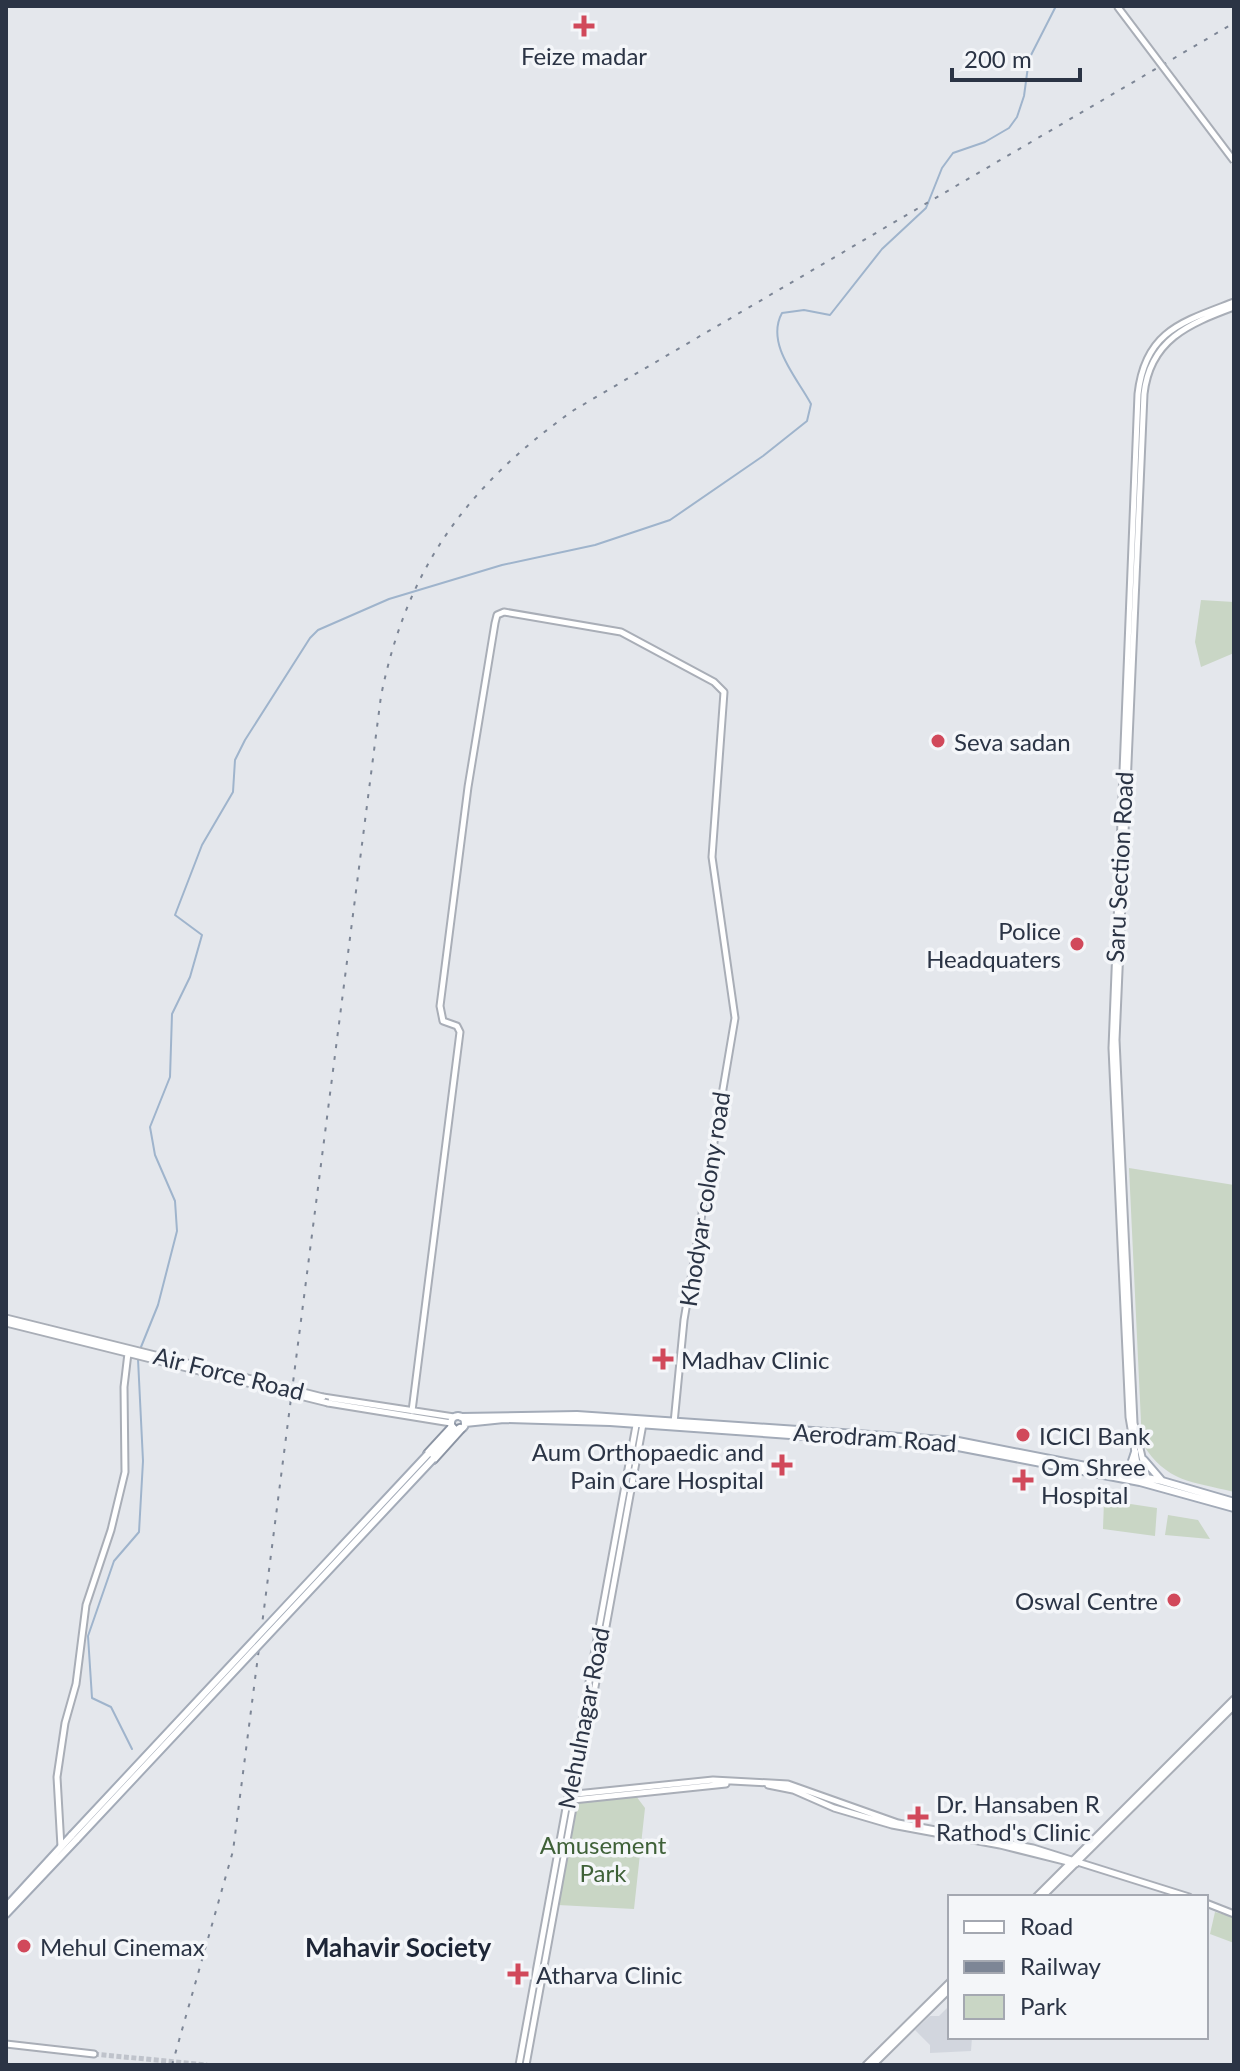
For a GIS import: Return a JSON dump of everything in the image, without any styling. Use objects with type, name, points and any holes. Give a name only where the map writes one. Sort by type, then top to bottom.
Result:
[{"type":"highway","points":[[430,1456],[457,1423]]},
{"type":"main road","name":"Aerodram Road","points":[[457,1423],[524,1414],[958,1447],[1162,1481],[1234,1502]]},
{"type":"main road","name":"Aerodram Road","points":[[674,1426],[958,1441],[1123,1474],[1234,1508]]},
{"type":"main road","points":[[1123,1474],[1130,1467],[1135,1452]]},
{"type":"main road","points":[[6,1914],[74,1837],[430,1456]]},
{"type":"main road","points":[[1144,1460],[1162,1481]]},
{"type":"main road","points":[[6,1907],[74,1837]]},
{"type":"street","points":[[1117,6],[1234,161]]},
{"type":"street","name":"Saru Section Road","points":[[1144,1480],[1129,1417],[1112,1024],[1138,394],[1145,362],[1165,334],[1187,319],[1234,305]]},
{"type":"street","name":"Saru Section Road","points":[[1144,1480],[1144,1460],[1134,1423],[1116,1040],[1144,394],[1151,364],[1168,339],[1183,327],[1234,305]]},
{"type":"street","name":"Khodyar colony road","points":[[412,1411],[460,1032],[457,1026],[443,1021],[440,1006],[470,773],[495,623],[501,612],[621,632],[722,689],[712,857],[735,1018],[684,1320],[674,1426]]},
{"type":"street","name":"Air Force Road","points":[[6,1320],[128,1353],[323,1397],[412,1411],[457,1423]]},
{"type":"street","name":"Air Force Road","points":[[6,1320],[328,1403],[457,1423]]},
{"type":"street","points":[[61,1847],[57,1777],[65,1723],[76,1684],[83,1618],[125,1472],[124,1387],[128,1353]]},
{"type":"street","name":"Mehulnagar Road","points":[[519,2065],[640,1422]]},
{"type":"street","points":[[1044,1895],[1234,1699]]},
{"type":"street","points":[[1038,1895],[1234,1706]]},
{"type":"street","points":[[571,1797],[701,1785],[771,1785],[892,1825],[1075,1862],[1182,1895]]},
{"type":"street","name":"Mehulnagar Road","points":[[526,2065],[571,1797]]},
{"type":"street","points":[[1208,1904],[1234,1914]]},
{"type":"street","points":[[866,2065],[948,1984]]},
{"type":"street","points":[[873,2065],[948,1991]]},
{"type":"street","points":[[6,2044],[94,2054]]},
{"type":"shaded area","points":[[948,2007],[948,2039],[972,2039],[971,2051],[930,2053],[930,2045],[915,2030],[930,2016],[939,2016]]},
{"type":"green space","points":[[1201,600],[1234,602],[1234,653],[1201,667],[1195,642]]},
{"type":"green space","points":[[1129,1168],[1234,1185],[1234,1492],[1171,1473],[1151,1456],[1142,1443]]},
{"type":"green space","points":[[1104,1500],[1157,1508],[1155,1536],[1103,1529]]},
{"type":"green space","points":[[1168,1515],[1198,1520],[1210,1539],[1165,1535]]},
{"type":"green space","name":"Amusement Park","points":[[636,1796],[645,1808],[634,1909],[558,1905],[576,1801]]},
{"type":"green space","points":[[1215,1912],[1234,1917],[1234,1943],[1210,1934]]},
{"type":"waterway","points":[[141,1347],[158,1305],[177,1231],[175,1201],[155,1155],[150,1127],[170,1077],[172,1014],[190,977],[202,935],[175,915],[202,845],[233,792],[235,760],[310,638],[318,630],[389,599],[502,565],[595,545],[670,520],[763,456],[807,421],[811,404],[780,349],[778,325],[782,313],[804,310],[830,315],[882,249],[926,208],[942,168],[953,153],[985,142],[1009,128],[1017,117],[1024,96],[1029,59],[1056,6]]},
{"type":"waterway","points":[[132,1749],[111,1707],[92,1698],[88,1636],[114,1561],[139,1532],[143,1461],[138,1359]]},
{"type":"tunnel","points":[[94,2054],[207,2065]]},
{"type":"railway","points":[[172,2065],[233,1851],[381,696],[407,607],[426,569],[473,499],[503,468],[574,410],[1234,23]]},
{"type":"place","name":"Feize madar","points":[[584,26]]},
{"type":"place","name":"Seva sadan","points":[[938,741]]},
{"type":"place","name":"Police Headquaters","points":[[1077,944]]},
{"type":"place","name":"Madhav Clinic","points":[[663,1359]]},
{"type":"place","name":"ICICI Bank","points":[[1023,1435]]},
{"type":"place","name":"Aum Orthopaedic and Pain Care Hospital","points":[[782,1465]]},
{"type":"place","name":"Om Shree Hospital","points":[[1023,1480]]},
{"type":"place","name":"Oswal Centre","points":[[1174,1600]]},
{"type":"place","name":"Dr. Hansaben R Rathod's Clinic","points":[[918,1817]]},
{"type":"place","name":"Mehul Cinemax","points":[[24,1946]]},
{"type":"place","name":"Atharva Clinic","points":[[518,1974]]},
{"type":"district","name":"Mahavir Society","points":[[398,1947]]}]
